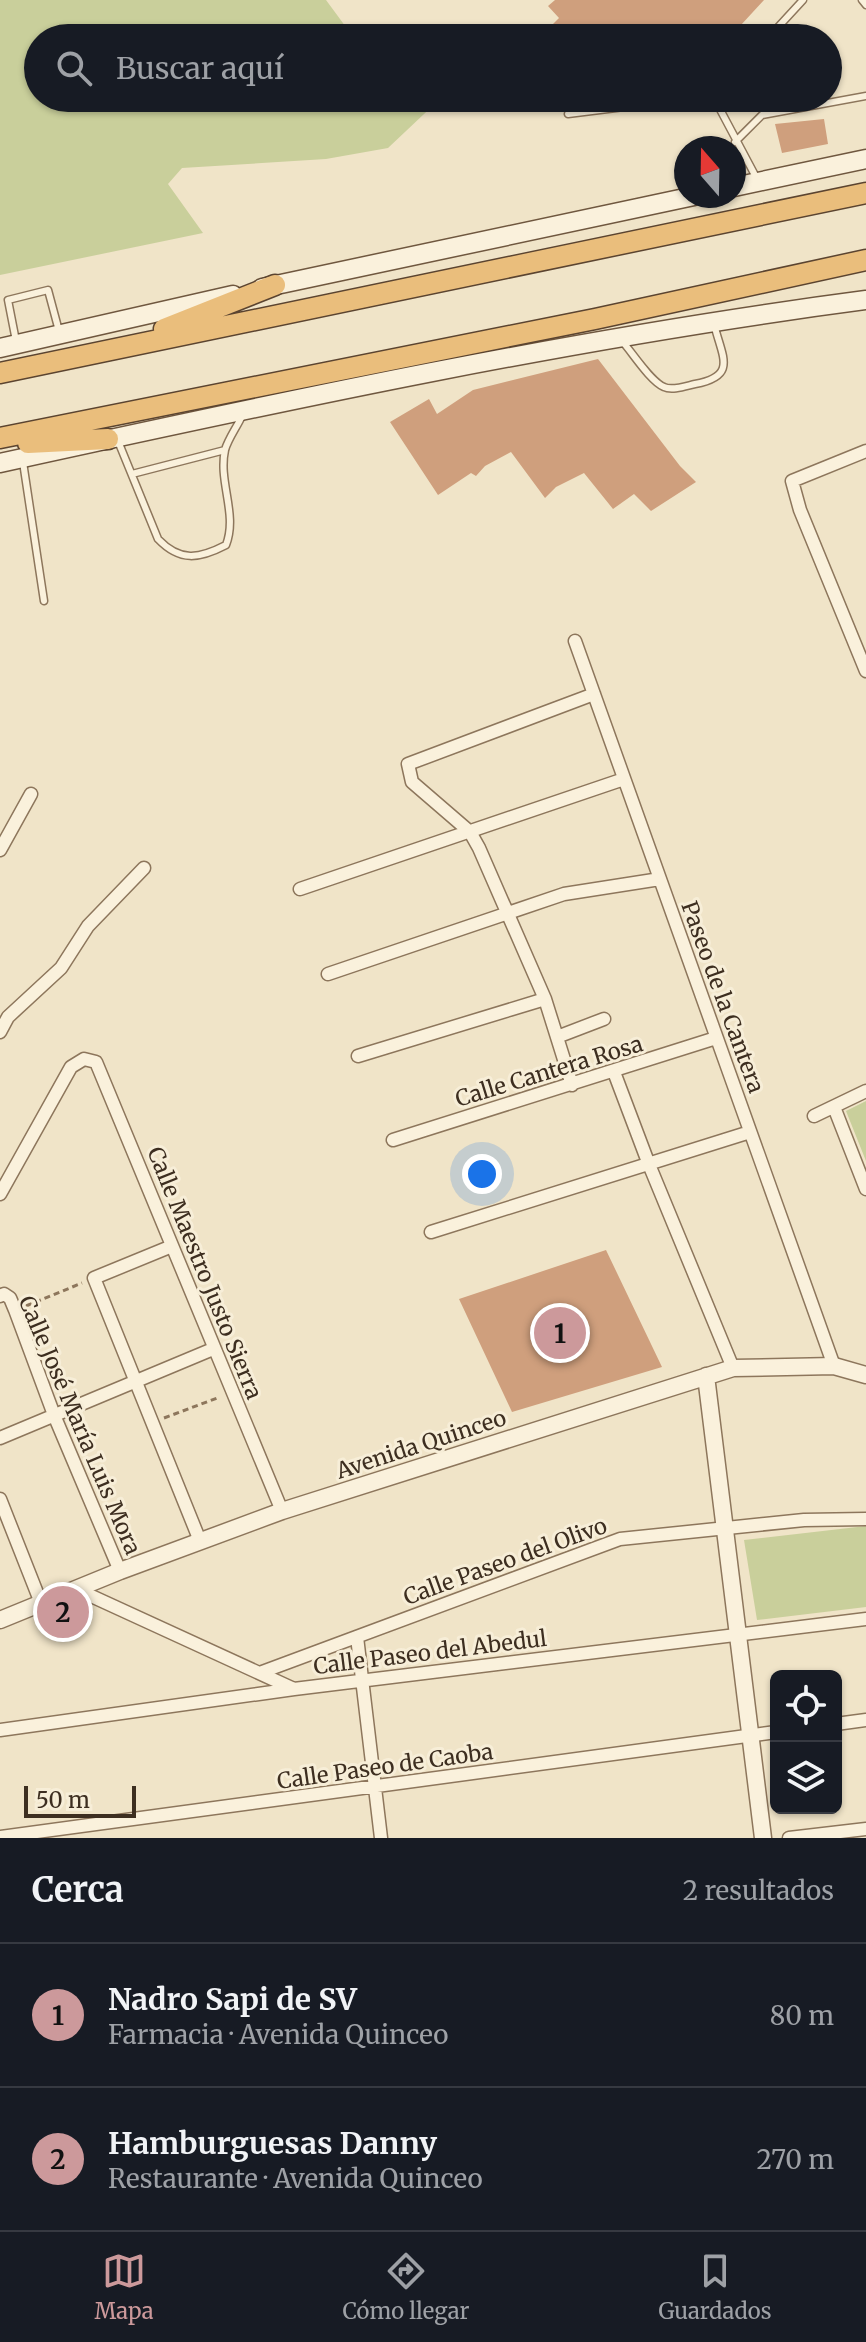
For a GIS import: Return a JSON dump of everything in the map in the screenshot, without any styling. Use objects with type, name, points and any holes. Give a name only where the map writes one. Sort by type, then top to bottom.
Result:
[{"type":"highway","points":[[0,373],[866,193]]},
{"type":"highway","points":[[0,438],[595,319],[866,260]]},
{"type":"highway","points":[[108,350],[275,285]]},
{"type":"highway","points":[[0,445],[112,438]]},
{"type":"main road","points":[[746,185],[866,159]]},
{"type":"main road","points":[[8,346],[275,285],[674,200]]},
{"type":"main road","points":[[0,463],[247,408],[713,320],[866,300]]},
{"type":"street","points":[[866,451],[792,481],[800,510],[866,671]]},
{"type":"street","name":"Paseo de la Cantera","points":[[575,641],[834,1366]]},
{"type":"street","points":[[572,1085],[545,999],[510,913],[470,832],[412,782],[408,764],[594,694]]},
{"type":"street","points":[[300,889],[624,779]]},
{"type":"street","points":[[2,840],[31,794]]},
{"type":"street","points":[[0,1032],[8,1017],[61,968],[88,926],[144,868]]},
{"type":"street","points":[[328,974],[564,894],[660,879]]},
{"type":"street","points":[[358,1056],[545,999]]},
{"type":"street","points":[[557,1037],[604,1019]]},
{"type":"street","name":"Calle Cantera Rosa","points":[[393,1140],[716,1038]]},
{"type":"street","name":"Calle Maestro Justo Sierra","points":[[0,1194],[71,1067],[84,1059],[96,1062],[282,1511]]},
{"type":"street","points":[[614,1072],[733,1368]]},
{"type":"street","points":[[814,1116],[866,1091]]},
{"type":"street","points":[[834,1107],[866,1189]]},
{"type":"street","points":[[431,1232],[750,1132]]},
{"type":"street","points":[[172,1246],[94,1278],[200,1541]]},
{"type":"street","name":"Calle José María Luis Mora","points":[[2,1295],[10,1298],[54,1415],[120,1571]]},
{"type":"street","points":[[0,1438],[213,1349]]},
{"type":"street","name":"Avenida Quinceo","points":[[0,1620],[120,1571],[282,1511],[733,1368],[834,1366],[866,1375]]},
{"type":"street","points":[[706,1376],[763,1838]]},
{"type":"street","points":[[0,1499],[41,1603]]},
{"type":"street","name":"Calle Paseo del Olivo","points":[[262,1672],[620,1539],[804,1520],[866,1519]]},
{"type":"street","points":[[76,1589],[294,1689]]},
{"type":"street","name":"Calle Paseo del Abedul","points":[[0,1730],[362,1680],[866,1619]]},
{"type":"street","points":[[357,1637],[381,1838]]},
{"type":"street","points":[[842,1723],[866,1720]]},
{"type":"street","name":"Calle Paseo de Caoba","points":[[0,1837],[770,1733]]},
{"type":"street","points":[[789,1838],[866,1829]]},
{"type":"lane","points":[[781,24],[803,0]]},
{"type":"lane","points":[[862,0],[866,5]]},
{"type":"lane","points":[[842,100],[866,96]]},
{"type":"lane","points":[[568,114],[584,112]]},
{"type":"lane","points":[[721,112],[732,136]]},
{"type":"lane","points":[[741,136],[762,115],[778,112]]},
{"type":"lane","points":[[746,160],[759,182]]},
{"type":"lane","points":[[8,346],[8,300],[48,290],[59,334]]},
{"type":"lane","points":[[619,338],[663,387],[669,389],[698,384],[720,376],[724,368],[713,320]]},
{"type":"lane","points":[[112,438],[132,474],[158,539],[171,552],[185,556],[209,553],[226,545],[232,530],[224,469],[225,450],[247,408]]},
{"type":"lane","points":[[132,474],[225,450]]},
{"type":"lane","points":[[23,458],[44,601]]},
{"type":"path","points":[[15,1310],[94,1278]]},
{"type":"path","points":[[153,1422],[232,1392]]},
{"type":"green space","points":[[0,0],[326,0],[344,24],[24,24],[24,112],[426,112],[388,148],[326,159],[182,168],[168,184],[203,233],[0,275]]},
{"type":"green space","points":[[866,1101],[866,1161],[846,1111]]},
{"type":"green space","points":[[866,1526],[866,1607],[757,1620],[744,1540]]},
{"type":"building","points":[[555,0],[764,0],[742,24],[553,24],[559,18],[548,6]]},
{"type":"building","points":[[824,119],[828,144],[782,153],[775,124]]},
{"type":"building","points":[[598,359],[680,466],[696,482],[651,511],[634,494],[613,509],[584,473],[556,487],[545,498],[511,452],[485,466],[476,476],[471,473],[438,495],[390,422],[429,399],[437,414],[473,390]]},
{"type":"building","points":[[606,1250],[662,1367],[512,1412],[459,1299]]},
{"type":"place","name":"Nadro Sapi de SV","points":[[560,1333]]},
{"type":"place","name":"Hamburguesas Danny","points":[[63,1612]]}]
